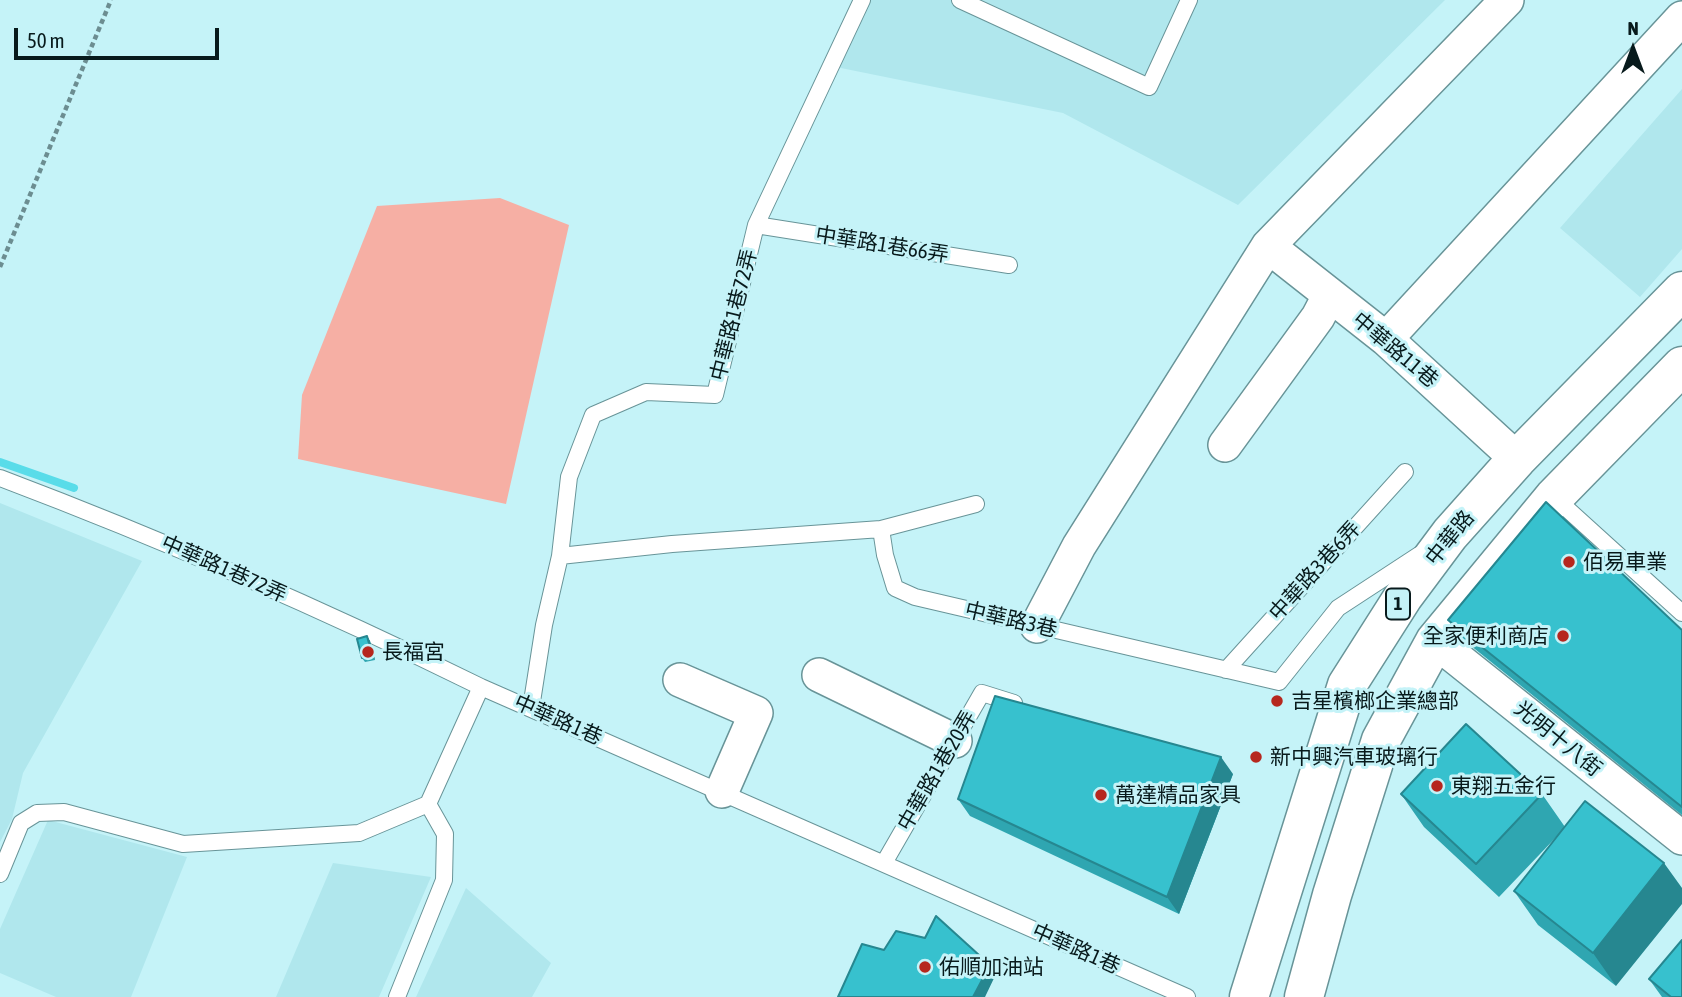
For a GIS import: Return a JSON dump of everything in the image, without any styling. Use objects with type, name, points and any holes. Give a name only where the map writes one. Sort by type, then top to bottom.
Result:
[{"type":"main road","name":"中華路","points":[[1249,997],[1347,685],[1403,597],[1450,534],[1517,459],[1682,291]]},
{"type":"main road","points":[[1304,997],[1332,895],[1381,740],[1435,641],[1554,497],[1682,366]]},
{"type":"street","points":[[1037,626],[1079,546],[1268,246],[1507,0]]},
{"type":"street","points":[[1386,339],[1682,18]]},
{"type":"street","name":"中華路11巷","points":[[1268,246],[1386,339],[1517,459]]},
{"type":"street","points":[[1225,445],[1318,317],[1329,296]]},
{"type":"street","name":"光明十八街","points":[[1435,641],[1682,838]]},
{"type":"street","points":[[819,675],[955,741]]},
{"type":"street","points":[[680,680],[756,713],[722,792]]},
{"type":"lane","name":"中華路1巷72弄","points":[[531,708],[544,625],[560,556],[569,477],[593,415],[646,392],[715,395],[756,225],[862,0]]},
{"type":"lane","points":[[960,0],[1149,87],[1189,0]]},
{"type":"lane","name":"中華路1巷66弄","points":[[756,225],[1009,265]]},
{"type":"lane","name":"中華路3巷6弄","points":[[1226,670],[1405,472]]},
{"type":"lane","name":"中華路1巷72弄","points":[[0,478],[170,545],[385,639],[481,687]]},
{"type":"lane","points":[[1554,497],[1682,613]]},
{"type":"lane","points":[[560,556],[672,544],[881,529],[976,504]]},
{"type":"lane","name":"中華路3巷","points":[[881,529],[885,555],[895,588],[915,597],[1279,682],[1338,608],[1450,534]]},
{"type":"lane","points":[[0,874],[21,823],[37,813],[64,812],[183,844],[359,833],[428,804],[481,687]]},
{"type":"lane","name":"中華路1巷","points":[[481,687],[1187,997]]},
{"type":"lane","name":"中華路1巷20弄","points":[[884,863],[982,693],[1032,708]]},
{"type":"lane","points":[[397,997],[444,880],[444,834],[428,804]]},
{"type":"path","points":[[0,267],[111,0]]},
{"type":"shaded area","points":[[864,0],[1445,0],[1238,205],[1063,113],[831,66]]},
{"type":"shaded area","points":[[1682,89],[1682,249],[1640,297],[1560,228]]},
{"type":"shaded area","points":[[500,198],[569,225],[506,504],[298,459],[302,395],[377,206]]},
{"type":"shaded area","points":[[0,503],[142,561],[23,773],[12,819],[0,842]]},
{"type":"shaded area","points":[[48,820],[187,857],[131,997],[56,997],[0,973],[0,929]]},
{"type":"shaded area","points":[[333,863],[431,877],[379,997],[276,997]]},
{"type":"shaded area","points":[[466,888],[551,963],[532,997],[416,997]]},
{"type":"building","points":[[1546,502],[1682,630],[1682,807],[1448,620]]},
{"type":"building","points":[[367,636],[372,655],[362,658],[357,639]]},
{"type":"building","name":"萬達精品家具","points":[[995,696],[1221,757],[1167,897],[958,799]]},
{"type":"building","points":[[1466,724],[1542,794],[1476,864],[1401,794]]},
{"type":"building","points":[[1585,801],[1664,863],[1593,953],[1514,891]]},
{"type":"building","name":"佑順加油站","points":[[936,916],[990,965],[973,997],[838,997],[862,944],[884,950],[896,931],[925,938]]},
{"type":"building","points":[[1682,940],[1682,997],[1671,997],[1649,979]]},
{"type":"waterway","points":[[0,462],[74,488]]},
{"type":"place","name":"佰易車業","points":[[1569,562]]},
{"type":"place","name":"全家便利商店","points":[[1563,636]]},
{"type":"place","name":"長福宮","points":[[368,652]]},
{"type":"place","name":"吉星檳榔企業總部","points":[[1277,701]]},
{"type":"place","name":"新中興汽車玻璃行","points":[[1256,757]]},
{"type":"place","name":"東翔五金行","points":[[1437,786]]},
{"type":"place","name":"萬達精品家具","points":[[1101,795]]},
{"type":"place","name":"佑順加油站","points":[[925,967]]}]
